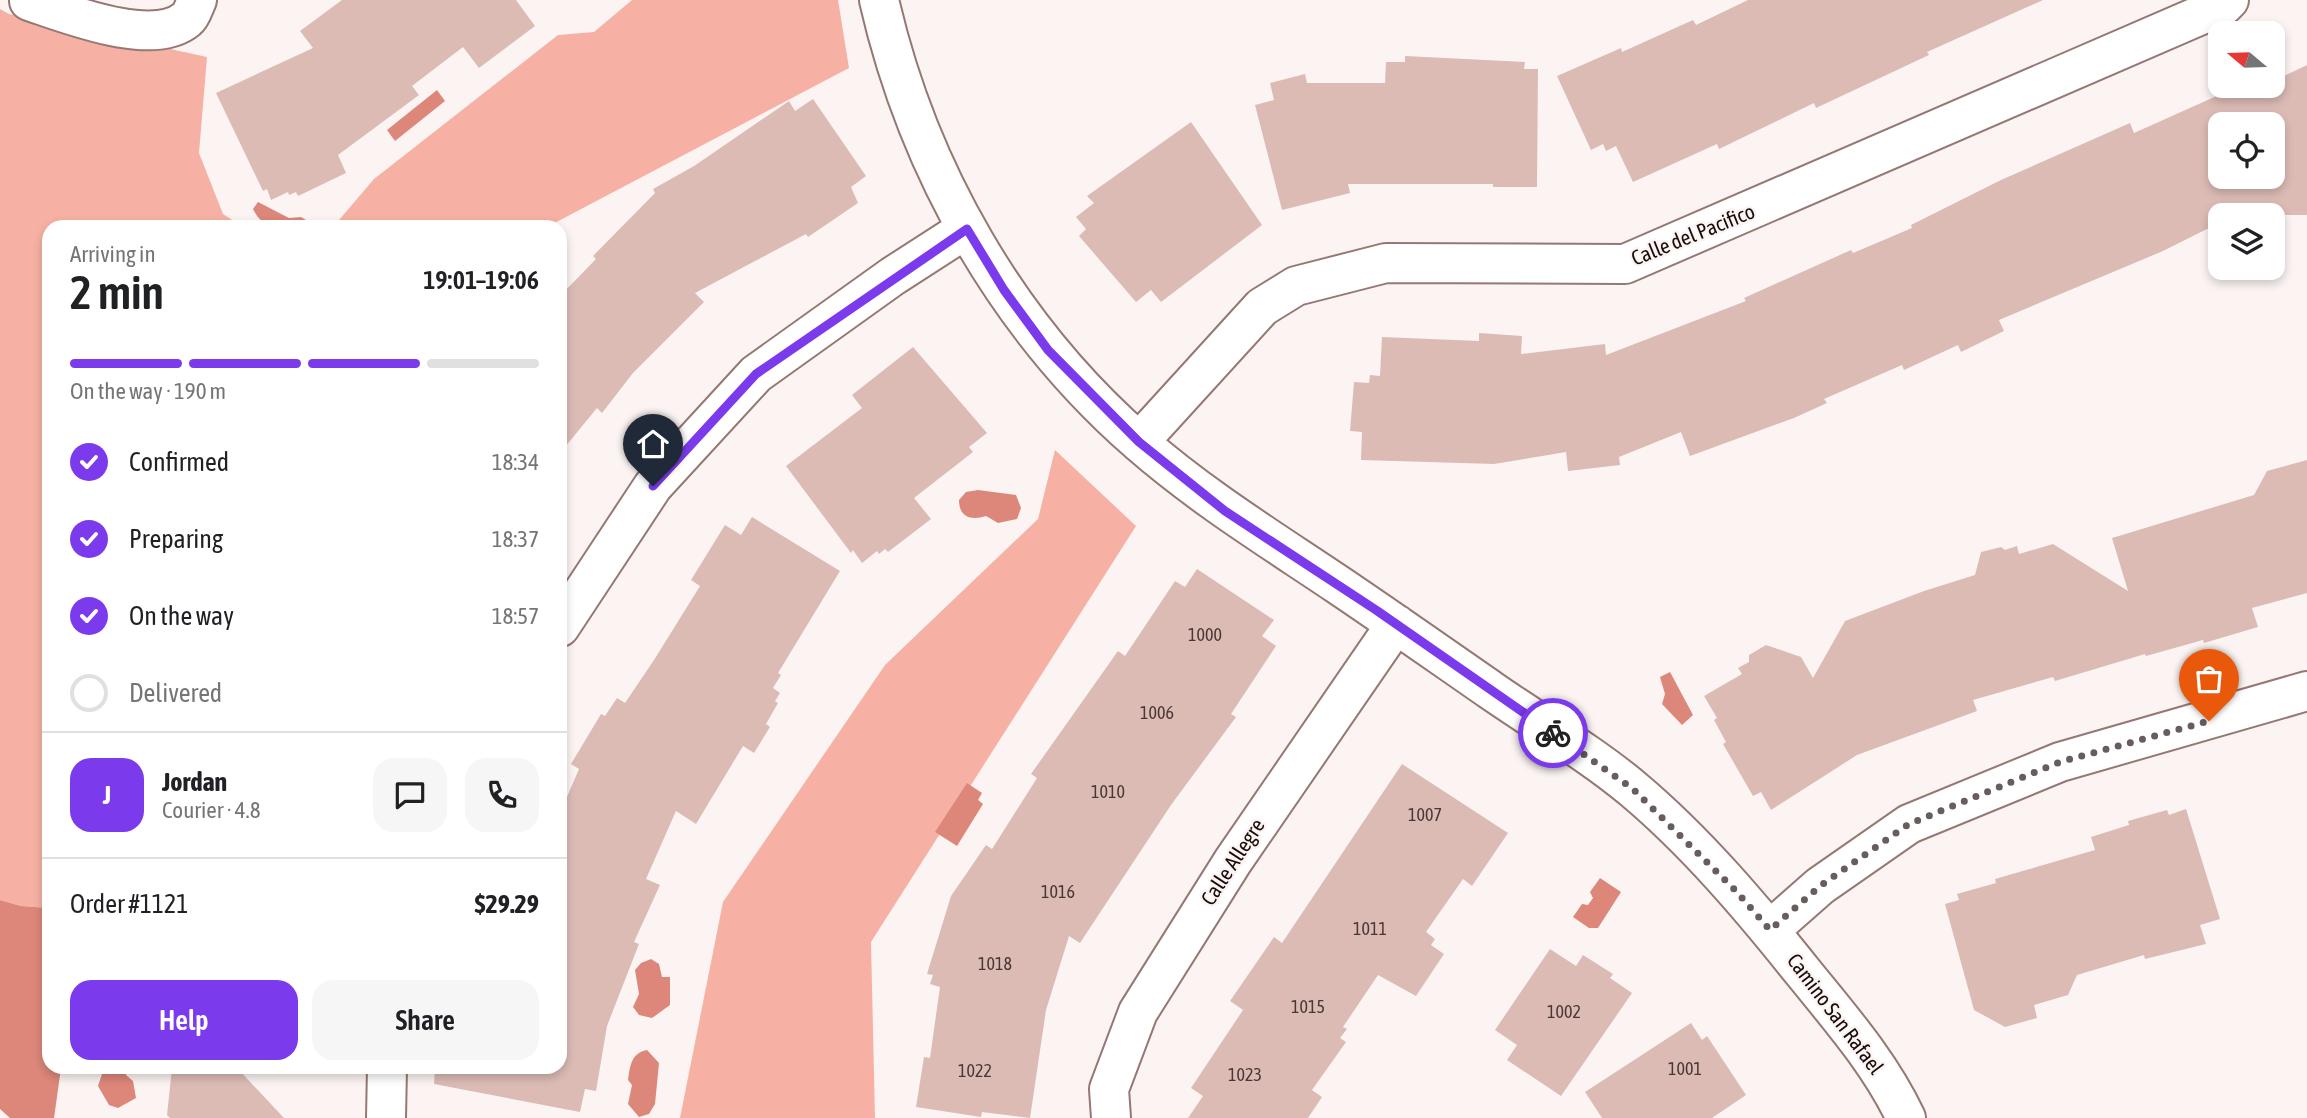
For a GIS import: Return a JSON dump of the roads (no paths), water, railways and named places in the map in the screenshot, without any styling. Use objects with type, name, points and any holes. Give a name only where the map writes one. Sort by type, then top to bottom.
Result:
[{"type":"street","points":[[29,1],[73,16],[135,30],[165,31],[189,18],[197,0]]},
{"type":"street","name":"Camino San Rafael","points":[[879,0],[890,49],[915,124],[967,229],[1004,290],[1048,350],[1139,442],[1225,511],[1396,624],[1632,788],[1735,890],[1770,930],[1874,1060],[1906,1118]]},
{"type":"street","name":"Calle del Pacifico","points":[[1139,442],[1262,307],[1296,286],[1386,263],[1625,264],[2224,5],[2229,0]]},
{"type":"street","points":[[567,616],[653,486],[756,374],[901,271],[967,229]]},
{"type":"street","name":"Calle Allegre","points":[[1111,1118],[1109,1089],[1138,1012],[1233,861],[1396,624]]},
{"type":"street","points":[[1770,930],[1820,886],[1909,824],[2060,762],[2307,691]]},
{"type":"street","points":[[386,1118],[387,1074]]}]
